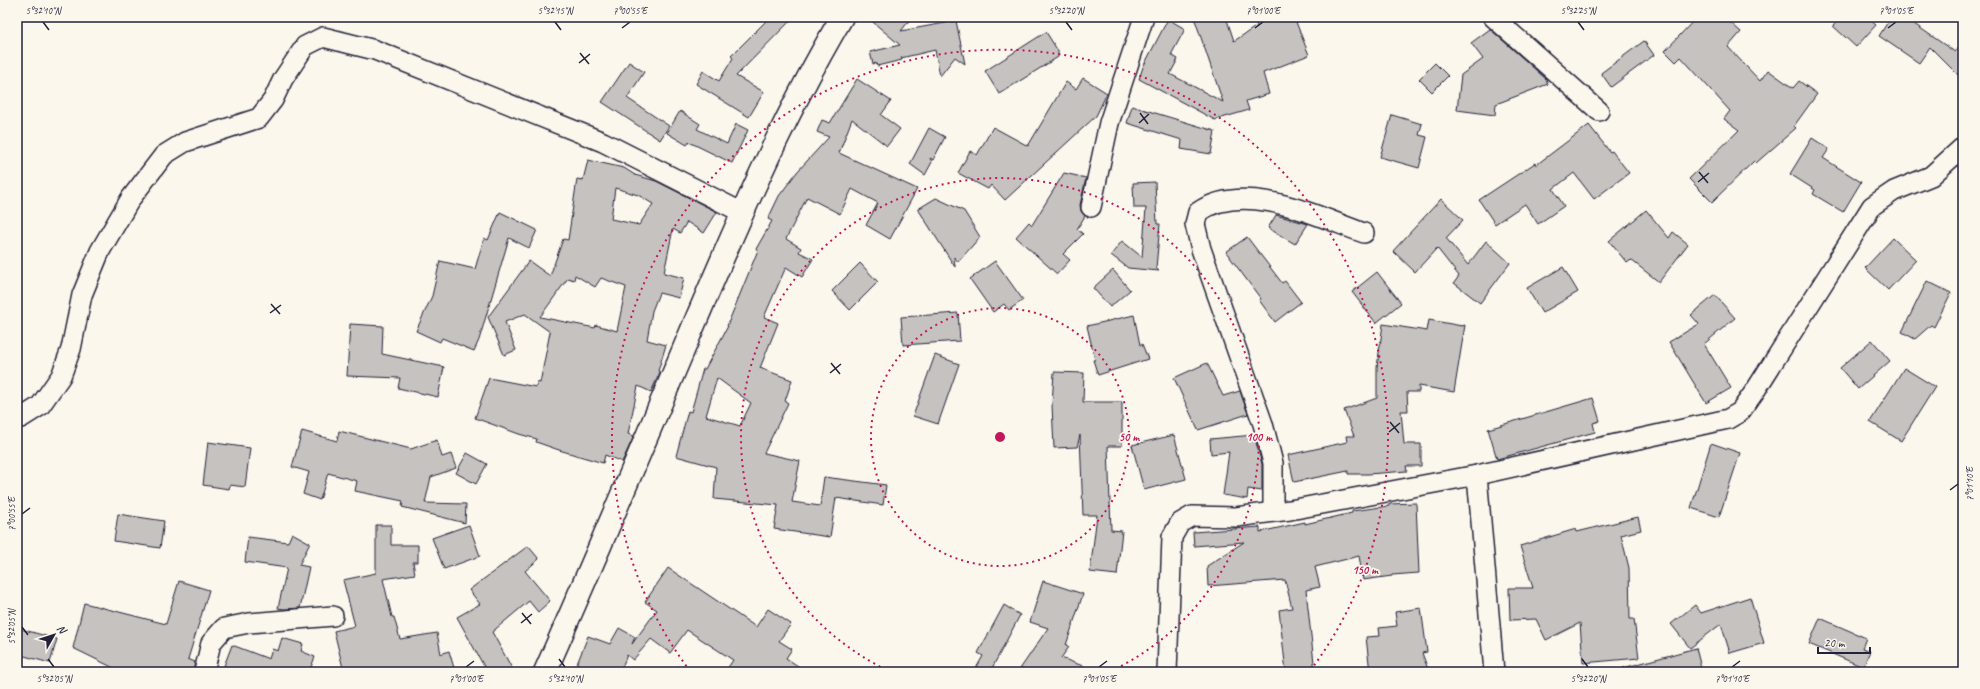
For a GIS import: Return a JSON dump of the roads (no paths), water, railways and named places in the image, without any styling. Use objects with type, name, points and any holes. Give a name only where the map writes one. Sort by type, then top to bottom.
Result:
[{"type":"street","points":[[545,672],[590,571],[743,213],[815,63],[842,17]]},
{"type":"street","points":[[1091,207],[1110,123],[1144,17]]},
{"type":"street","points":[[1493,17],[1600,111]]},
{"type":"street","points":[[17,418],[21,418],[40,406],[61,376],[71,349],[82,296],[100,251],[131,198],[164,155],[185,142],[259,118],[273,100],[283,79],[305,46],[323,37],[376,50],[603,142],[743,213]]},
{"type":"street","points":[[1167,672],[1172,537],[1180,523],[1192,516],[1236,517],[1273,512],[1477,475],[1728,418],[1740,412],[1872,206],[1894,191],[1931,176],[1963,147]]},
{"type":"street","points":[[1273,512],[1273,463],[1265,432],[1201,249],[1195,224],[1198,212],[1209,204],[1230,198],[1280,203],[1364,233]]},
{"type":"street","points":[[1477,475],[1494,672]]},
{"type":"street","points":[[204,672],[211,643],[224,628],[249,623],[333,616]]}]
